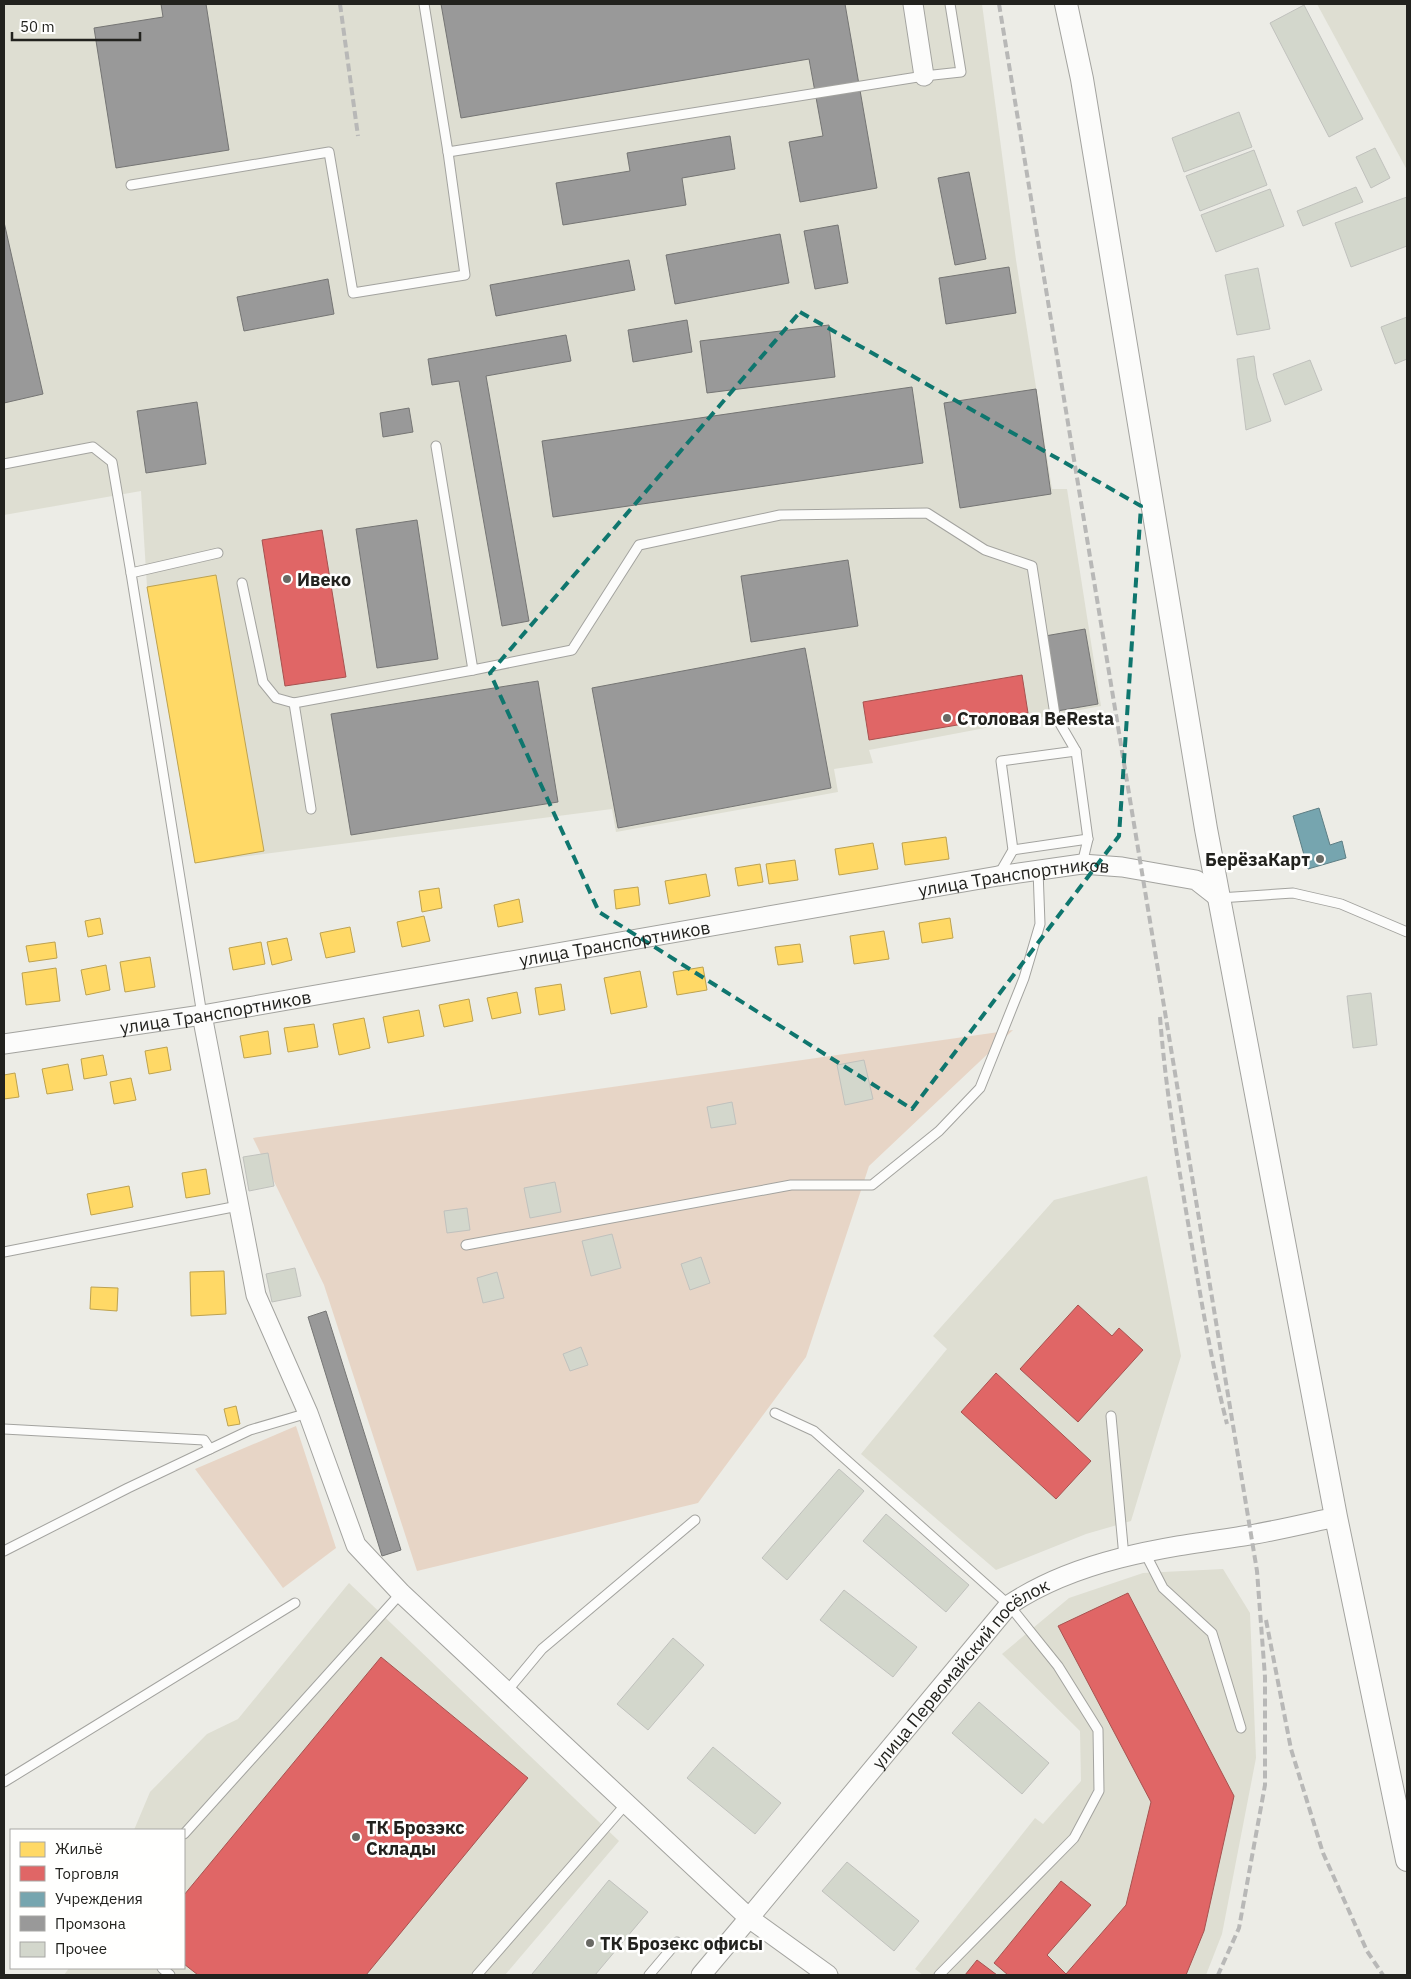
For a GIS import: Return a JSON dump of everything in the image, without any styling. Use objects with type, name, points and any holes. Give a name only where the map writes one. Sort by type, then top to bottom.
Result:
[{"type":"street","points":[[913,4],[924,76]]},
{"type":"street","points":[[1066,4],[1082,80],[1194,758],[1219,898],[1336,1517],[1407,1859]]},
{"type":"street","name":"улица Транспортников","points":[[4,1044],[202,1015],[998,876],[1082,864],[1122,867],[1196,880],[1219,898]]},
{"type":"street","points":[[202,1015],[256,1295],[308,1413],[356,1545],[401,1593],[750,1918],[828,1975]]},
{"type":"street","name":"улица Первомайский посёлок","points":[[701,1975],[1009,1605],[1029,1592],[1064,1576],[1124,1557],[1336,1517]]},
{"type":"lane","points":[[131,185],[329,152],[353,293],[465,274],[448,152],[424,4]]},
{"type":"lane","points":[[448,152],[924,76],[961,72],[950,4]]},
{"type":"lane","points":[[4,464],[93,446],[112,462],[202,1015]]},
{"type":"lane","points":[[436,446],[473,670]]},
{"type":"lane","points":[[242,582],[263,682],[276,698],[294,703],[572,650],[638,545],[780,515],[927,513],[985,550],[1032,566],[1055,715],[1076,751],[1088,839],[1082,864]]},
{"type":"lane","points":[[131,573],[218,554]]},
{"type":"lane","points":[[294,703],[311,809]]},
{"type":"lane","points":[[998,876],[1013,850],[1001,760],[1076,751]]},
{"type":"lane","points":[[1013,850],[1088,839]]},
{"type":"lane","points":[[466,1245],[791,1185],[872,1184],[939,1131],[980,1088],[1024,978],[1040,924],[1038,870]]},
{"type":"lane","points":[[1219,898],[1293,893],[1341,904],[1407,932]]},
{"type":"lane","points":[[4,1252],[238,1206]]},
{"type":"lane","points":[[4,1551],[250,1430],[308,1413]]},
{"type":"lane","points":[[774,1413],[814,1431],[1009,1605],[1058,1666],[1098,1730],[1099,1791],[1074,1838],[939,1975]]},
{"type":"lane","points":[[1111,1416],[1124,1557]]},
{"type":"lane","points":[[4,1429],[204,1440],[210,1449]]},
{"type":"lane","points":[[506,1692],[542,1649],[695,1520]]},
{"type":"lane","points":[[1145,1553],[1163,1588],[1212,1633],[1241,1728]]},
{"type":"lane","points":[[185,1833],[401,1593]]},
{"type":"lane","points":[[4,1782],[295,1603]]},
{"type":"lane","points":[[477,1975],[626,1804]]},
{"type":"lane","points":[[649,1975],[677,1942]]},
{"type":"highlighted area","points":[[800,312],[1141,506],[1119,836],[912,1109],[599,912],[490,673]]},
{"type":"shaded area","points":[[4,4],[982,4],[1016,260],[1052,489],[1067,489],[1101,706],[869,750],[873,763],[834,769],[838,792],[616,832],[612,809],[195,863],[147,587],[141,491],[4,515]]},
{"type":"shaded area","points":[[1317,4],[1407,4],[1407,170]]},
{"type":"shaded area","points":[[1013,1030],[869,1166],[806,1357],[698,1503],[417,1571],[324,1285],[253,1138]]},
{"type":"shaded area","points":[[1147,1176],[1181,1356],[1131,1521],[1086,1534],[996,1570],[861,1454],[947,1349],[933,1336],[1054,1200]]},
{"type":"shaded area","points":[[296,1426],[336,1548],[283,1588],[195,1469]]},
{"type":"shaded area","points":[[1223,1569],[1250,1613],[1256,1758],[1222,1934],[1206,1975],[923,1975],[915,1969],[1035,1818],[1043,1824],[1081,1781],[1080,1731],[1002,1654],[1069,1598],[1143,1573]]},
{"type":"shaded area","points":[[349,1583],[619,1841],[505,1975],[64,1975],[68,1969],[185,1969],[185,1829],[134,1829],[150,1792],[207,1734],[238,1719]]},
{"type":"building: Жильё","points":[[216,575],[264,851],[195,863],[147,587]]},
{"type":"building: Жильё","points":[[946,837],[949,859],[905,865],[902,843]]},
{"type":"building: Жильё","points":[[873,843],[878,869],[839,875],[835,849]]},
{"type":"building: Жильё","points":[[795,860],[798,880],[769,884],[766,864]]},
{"type":"building: Жильё","points":[[760,864],[763,882],[738,886],[735,868]]},
{"type":"building: Жильё","points":[[706,874],[710,896],[669,904],[665,881]]},
{"type":"building: Жильё","points":[[638,887],[640,905],[616,909],[614,890]]},
{"type":"building: Жильё","points":[[439,888],[442,908],[422,912],[419,891]]},
{"type":"building: Жильё","points":[[519,899],[523,922],[498,927],[494,905]]},
{"type":"building: Жильё","points":[[424,916],[430,941],[402,947],[397,922]]},
{"type":"building: Жильё","points":[[100,918],[103,934],[88,937],[85,921]]},
{"type":"building: Жильё","points":[[950,918],[953,938],[922,943],[919,923]]},
{"type":"building: Жильё","points":[[350,927],[355,952],[326,958],[320,933]]},
{"type":"building: Жильё","points":[[884,931],[889,959],[854,964],[850,936]]},
{"type":"building: Жильё","points":[[287,938],[292,960],[272,965],[267,942]]},
{"type":"building: Жильё","points":[[55,942],[57,958],[29,962],[26,946]]},
{"type":"building: Жильё","points":[[261,942],[265,964],[233,970],[229,948]]},
{"type":"building: Жильё","points":[[800,944],[803,962],[778,965],[775,947]]},
{"type":"building: Жильё","points":[[150,957],[155,987],[125,992],[120,962]]},
{"type":"building: Жильё","points":[[106,965],[110,990],[86,995],[81,970]]},
{"type":"building: Жильё","points":[[703,967],[707,990],[677,995],[673,972]]},
{"type":"building: Жильё","points":[[56,968],[60,1001],[26,1005],[22,973]]},
{"type":"building: Жильё","points":[[640,971],[647,1007],[611,1014],[604,978]]},
{"type":"building: Жильё","points":[[561,984],[565,1010],[539,1015],[535,988]]},
{"type":"building: Жильё","points":[[517,992],[521,1013],[492,1019],[487,998]]},
{"type":"building: Жильё","points":[[469,999],[473,1021],[444,1027],[439,1005]]},
{"type":"building: Жильё","points":[[419,1010],[424,1036],[388,1043],[383,1017]]},
{"type":"building: Жильё","points":[[364,1018],[370,1048],[339,1055],[333,1024]]},
{"type":"building: Жильё","points":[[314,1024],[318,1047],[288,1052],[284,1028]]},
{"type":"building: Жильё","points":[[268,1031],[271,1054],[244,1058],[240,1036]]},
{"type":"building: Жильё","points":[[167,1047],[171,1070],[149,1074],[145,1051]]},
{"type":"building: Жильё","points":[[103,1055],[107,1075],[84,1079],[81,1059]]},
{"type":"building: Жильё","points":[[68,1064],[73,1090],[47,1094],[42,1069]]},
{"type":"building: Жильё","points":[[15,1073],[19,1097],[4,1099],[4,1075]]},
{"type":"building: Жильё","points":[[131,1078],[136,1100],[114,1104],[110,1082]]},
{"type":"building: Жильё","points":[[206,1169],[210,1194],[186,1198],[182,1173]]},
{"type":"building: Жильё","points":[[129,1186],[133,1207],[91,1215],[87,1194]]},
{"type":"building: Жильё","points":[[224,1271],[226,1314],[191,1316],[190,1272]]},
{"type":"building: Жильё","points":[[91,1287],[118,1288],[117,1311],[90,1309]]},
{"type":"building: Жильё","points":[[236,1406],[240,1424],[228,1426],[224,1409]]},
{"type":"building: Торговля","points":[[322,530],[346,677],[285,686],[262,540]]},
{"type":"building: Торговля","points":[[1022,675],[1028,713],[869,740],[863,702]]},
{"type":"building: Торговля","points":[[1078,1305],[1112,1336],[1119,1328],[1143,1350],[1078,1422],[1020,1369]]},
{"type":"building: Торговля","points":[[996,1373],[1091,1461],[1056,1499],[961,1412]]},
{"type":"building: Торговля","points":[[1128,1593],[1234,1796],[1204,1931],[1186,1975],[1008,1975],[994,1963],[1061,1881],[1091,1905],[1047,1955],[1066,1974],[1126,1905],[1151,1802],[1058,1626]]},
{"type":"building: Торговля","name":"ТК Брозэкс Склады","points":[[381,1657],[528,1778],[366,1975],[198,1975],[185,1965],[185,1894]]},
{"type":"building: Торговля","points":[[977,1960],[997,1975],[965,1975]]},
{"type":"building: Учреждения","points":[[1319,808],[1330,845],[1342,841],[1346,858],[1308,869],[1293,816]]},
{"type":"building: Промзона","points":[[161,4],[206,4],[229,150],[116,168],[94,28],[163,17]]},
{"type":"building: Промзона","points":[[441,4],[845,4],[877,188],[800,202],[789,142],[823,136],[809,59],[461,118]]},
{"type":"building: Промзона","points":[[730,136],[735,169],[682,178],[686,205],[563,225],[556,183],[630,171],[627,153]]},
{"type":"building: Промзона","points":[[969,172],[986,259],[955,265],[938,178]]},
{"type":"building: Промзона","points":[[4,222],[43,394],[4,403]]},
{"type":"building: Промзона","points":[[838,225],[848,283],[815,289],[804,231]]},
{"type":"building: Промзона","points":[[780,234],[789,283],[675,304],[666,255]]},
{"type":"building: Промзона","points":[[629,260],[635,290],[496,316],[490,285]]},
{"type":"building: Промзона","points":[[1009,267],[1016,313],[946,324],[939,278]]},
{"type":"building: Промзона","points":[[328,279],[334,314],[244,331],[237,297]]},
{"type":"building: Промзона","points":[[687,320],[692,352],[633,362],[628,330]]},
{"type":"building: Промзона","points":[[829,325],[835,377],[707,393],[700,341]]},
{"type":"building: Промзона","points":[[566,335],[571,361],[486,376],[529,621],[502,626],[459,381],[432,385],[428,359]]},
{"type":"building: Промзона","points":[[912,387],[923,463],[553,517],[542,441]]},
{"type":"building: Промзона","points":[[1036,389],[1051,494],[960,508],[944,403]]},
{"type":"building: Промзона","points":[[197,402],[206,464],[146,473],[137,411]]},
{"type":"building: Промзона","points":[[409,408],[413,432],[383,437],[380,413]]},
{"type":"building: Промзона","points":[[417,520],[438,659],[377,668],[356,529]]},
{"type":"building: Промзона","points":[[848,560],[858,626],[751,642],[741,576]]},
{"type":"building: Промзона","points":[[1085,629],[1098,704],[1057,711],[1045,636]]},
{"type":"building: Промзона","points":[[805,648],[831,788],[618,828],[592,688]]},
{"type":"building: Промзона","points":[[538,681],[558,802],[351,835],[331,714]]},
{"type":"building: Промзона","points":[[326,1311],[401,1550],[382,1556],[308,1317]]},
{"type":"building: Прочее","points":[[1304,5],[1363,119],[1329,137],[1270,23]]},
{"type":"building: Прочее","points":[[1239,112],[1252,147],[1184,172],[1172,138]]},
{"type":"building: Прочее","points":[[1375,148],[1390,178],[1371,188],[1356,157]]},
{"type":"building: Прочее","points":[[1254,150],[1267,185],[1200,211],[1186,176]]},
{"type":"building: Прочее","points":[[1356,187],[1363,202],[1303,226],[1297,211]]},
{"type":"building: Прочее","points":[[1270,189],[1284,226],[1216,252],[1201,215]]},
{"type":"building: Прочее","points":[[1407,197],[1407,246],[1351,267],[1335,223]]},
{"type":"building: Прочее","points":[[1258,268],[1270,329],[1237,335],[1225,275]]},
{"type":"building: Прочее","points":[[1407,317],[1407,359],[1395,364],[1381,327]]},
{"type":"building: Прочее","points":[[1254,356],[1257,378],[1271,421],[1246,430],[1237,359]]},
{"type":"building: Прочее","points":[[1310,360],[1322,390],[1285,405],[1273,374]]},
{"type":"building: Прочее","points":[[1371,993],[1377,1045],[1353,1048],[1347,996]]},
{"type":"building: Прочее","points":[[864,1060],[873,1099],[845,1105],[837,1065]]},
{"type":"building: Прочее","points":[[732,1102],[736,1124],[711,1128],[707,1107]]},
{"type":"building: Прочее","points":[[268,1153],[274,1186],[249,1191],[243,1157]]},
{"type":"building: Прочее","points":[[555,1182],[561,1212],[530,1218],[524,1188]]},
{"type":"building: Прочее","points":[[467,1208],[470,1230],[447,1233],[444,1211]]},
{"type":"building: Прочее","points":[[612,1234],[621,1268],[591,1276],[582,1241]]},
{"type":"building: Прочее","points":[[701,1257],[710,1283],[690,1290],[681,1264]]},
{"type":"building: Прочее","points":[[295,1268],[301,1296],[272,1302],[266,1274]]},
{"type":"building: Прочее","points":[[497,1272],[504,1298],[483,1303],[477,1278]]},
{"type":"building: Прочее","points":[[581,1347],[588,1365],[570,1371],[563,1354]]},
{"type":"building: Прочее","points":[[839,1469],[864,1491],[787,1580],[762,1558]]},
{"type":"building: Прочее","points":[[886,1514],[969,1585],[946,1612],[863,1541]]},
{"type":"building: Прочее","points":[[844,1590],[917,1647],[893,1677],[820,1620]]},
{"type":"building: Прочее","points":[[673,1638],[704,1665],[648,1730],[617,1704]]},
{"type":"building: Прочее","points":[[979,1702],[1049,1763],[1022,1794],[952,1733]]},
{"type":"building: Прочее","points":[[713,1747],[781,1803],[755,1834],[687,1778]]},
{"type":"building: Прочее","points":[[847,1862],[919,1921],[894,1951],[822,1891]]},
{"type":"building: Прочее","name":"ТК Брозекс офисы","points":[[609,1880],[648,1912],[595,1975],[533,1975],[532,1974]]},
{"type":"railway","points":[[340,4],[358,136]]},
{"type":"railway","points":[[999,4],[1257,1571],[1265,1677],[1265,1785],[1239,1928],[1218,1975]]},
{"type":"railway","points":[[1160,1017],[1169,1103],[1182,1189],[1208,1335],[1227,1424]]},
{"type":"railway","points":[[1266,1620],[1291,1749],[1323,1853],[1367,1951],[1383,1975]]},
{"type":"place","name":"Ивеко","points":[[287,579]]},
{"type":"place","name":"Столовая BeResta","points":[[947,718]]},
{"type":"place","name":"БерёзаКарт","points":[[1320,859]]},
{"type":"place","name":"ТК Брозэкс Склады","points":[[356,1837]]},
{"type":"place","name":"ТК Брозекс офисы","points":[[590,1943]]}]
